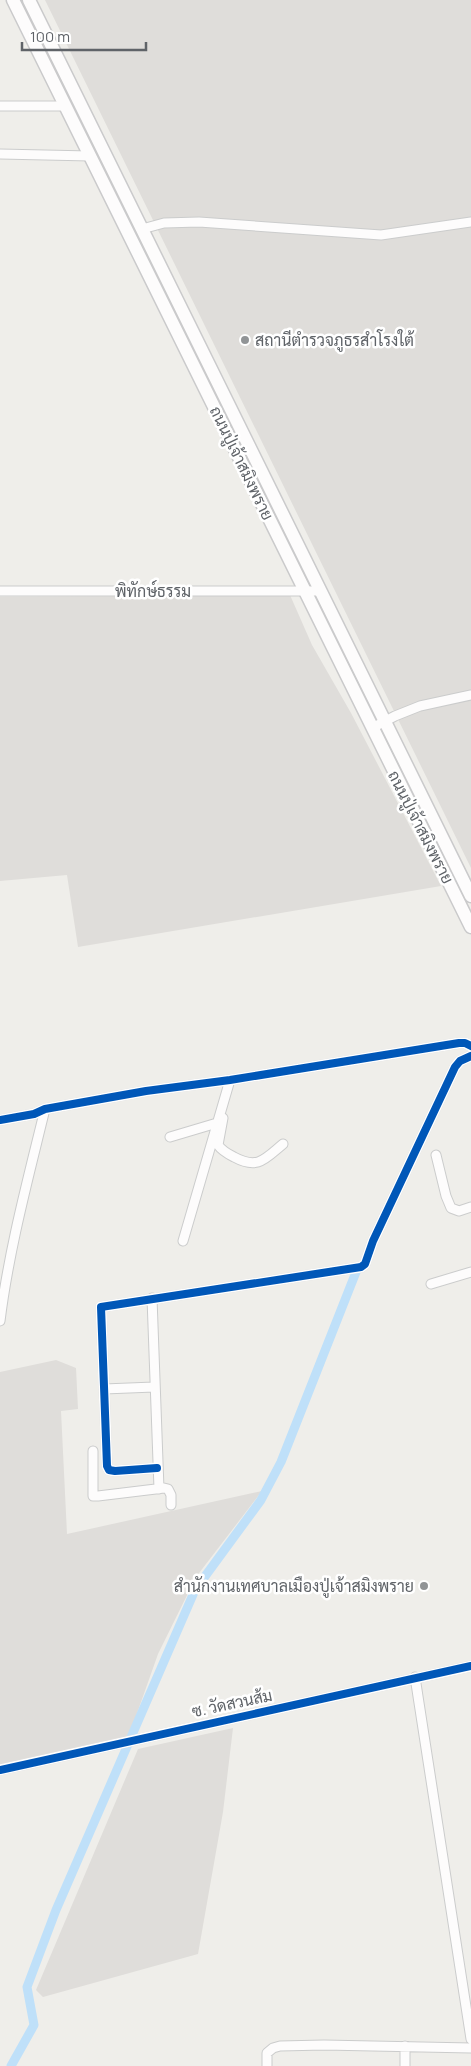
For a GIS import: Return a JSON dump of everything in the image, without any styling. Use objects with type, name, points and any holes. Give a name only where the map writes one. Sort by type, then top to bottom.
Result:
[{"type":"main road","name":"ถนนปู่เจ้าสมิงพราย","points":[[13,0],[130,235],[198,358],[321,592],[471,896]]},
{"type":"main road","name":"ถนนปู่เจ้าสมิงพราย","points":[[29,0],[142,229],[198,358],[305,591],[471,927]]},
{"type":"main road","points":[[130,235],[142,229]]},
{"type":"street","points":[[0,106],[66,106]]},
{"type":"street","points":[[0,154],[90,156]]},
{"type":"street","points":[[142,229],[164,223],[199,222],[312,231],[381,234],[471,222]]},
{"type":"street","name":"พิทักษ์ธรรม","points":[[0,591],[321,592]]},
{"type":"street","points":[[372,728],[420,706],[471,695]]},
{"type":"street","points":[[0,1120],[34,1114],[45,1108],[146,1091],[230,1080],[459,1043],[471,1046]]},
{"type":"street","points":[[156,1468],[115,1471],[109,1470],[107,1466],[101,1307],[361,1267],[365,1264],[373,1241],[455,1067],[471,1056]]},
{"type":"street","points":[[183,1241],[230,1080]]},
{"type":"street","points":[[222,1105],[224,1115],[218,1145],[225,1152],[248,1163],[257,1164],[283,1144]]},
{"type":"street","points":[[0,1321],[21,1209],[45,1108]]},
{"type":"street","points":[[170,1137],[216,1123]]},
{"type":"street","points":[[436,1155],[446,1196],[451,1208],[459,1211],[471,1207]]},
{"type":"street","points":[[431,1284],[471,1272]]},
{"type":"street","points":[[152,1298],[156,1468],[159,1489]]},
{"type":"street","points":[[104,1389],[154,1387]]},
{"type":"street","points":[[93,1451],[92,1492],[94,1496],[168,1489],[172,1505]]},
{"type":"street","name":"ซ. วัดสวนส้ม","points":[[0,1770],[471,1666]]},
{"type":"street","points":[[415,1677],[471,2039]]},
{"type":"street","points":[[266,2066],[267,2053],[273,2048],[280,2046],[471,2048]]},
{"type":"street","points":[[405,2046],[405,2066]]},
{"type":"shaded area","points":[[45,0],[471,0],[471,868]]},
{"type":"shaded area","points":[[290,595],[312,645],[351,713],[441,886],[78,947],[67,875],[0,881],[0,597]]},
{"type":"shaded area","points":[[56,1360],[76,1368],[78,1409],[61,1411],[67,1534],[262,1491],[196,1577],[158,1654],[129,1736],[0,1766],[0,1372]]},
{"type":"shaded area","points":[[233,1728],[223,1812],[198,1954],[43,1997],[36,1990],[138,1749]]},
{"type":"waterway","points":[[11,2066],[34,2025],[27,1987],[56,1910],[195,1590],[261,1500],[281,1462],[358,1267]]},
{"type":"cycle path","points":[[0,1120],[34,1114],[45,1109],[146,1091],[230,1080],[459,1043],[471,1046]]},
{"type":"cycle path","points":[[157,1468],[115,1471],[109,1470],[107,1466],[101,1307],[361,1267],[365,1264],[373,1241],[455,1067],[460,1061],[471,1056]]},
{"type":"cycle path","points":[[0,1770],[471,1666]]},
{"type":"place","name":"สถานีตำรวจภูธรสำโรงใต้","points":[[245,340]]},
{"type":"place","name":"สำนักงานเทศบาลเมืองปู่เจ้าสมิงพราย","points":[[424,1586]]}]
